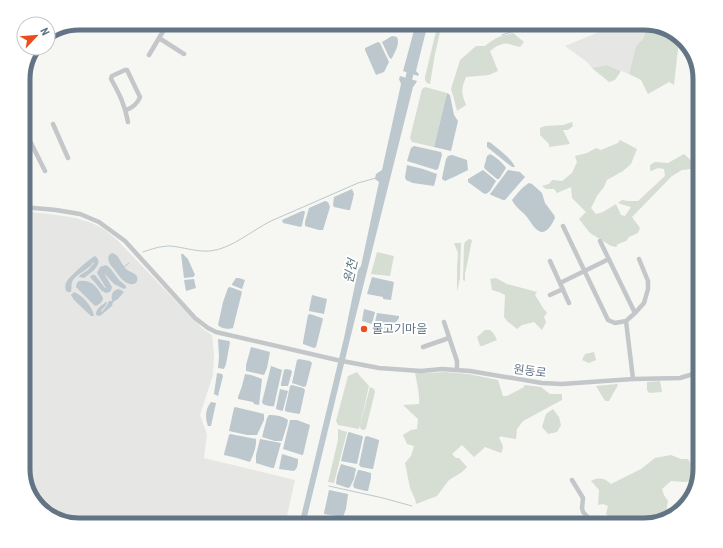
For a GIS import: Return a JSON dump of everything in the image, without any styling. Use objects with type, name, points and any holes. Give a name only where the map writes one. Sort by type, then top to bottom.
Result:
[{"type":"street","points":[[149,55],[164,30]]},
{"type":"street","points":[[159,38],[184,54]]},
{"type":"street","points":[[126,110],[136,104],[140,97],[127,70],[112,76],[111,79],[126,110],[128,122]]},
{"type":"street","points":[[53,124],[68,158]]},
{"type":"street","points":[[30,141],[46,171]]},
{"type":"street","name":"원동로","points":[[30,208],[80,214],[99,222],[125,241],[195,318],[216,332],[350,363],[379,368],[421,371],[442,369],[470,371],[542,383],[587,383],[633,379],[680,378],[693,374]]},
{"type":"street","points":[[563,226],[608,320],[615,323],[626,320],[644,303],[648,289],[648,281],[639,259]]},
{"type":"street","points":[[600,241],[635,313]]},
{"type":"street","points":[[560,283],[609,259]]},
{"type":"street","points":[[550,262],[569,303]]},
{"type":"street","points":[[550,295],[563,289]]},
{"type":"street","points":[[626,320],[633,379]]},
{"type":"street","points":[[444,322],[457,361],[456,370]]},
{"type":"street","points":[[423,347],[449,338]]},
{"type":"street","points":[[572,480],[583,498],[583,512],[589,518]]},
{"type":"shaded area","points":[[414,30],[426,30],[416,71],[419,74],[418,76],[403,71]]},
{"type":"shaded area","points":[[436,30],[440,30],[430,84],[427,83],[425,77]]},
{"type":"shaded area","points":[[602,30],[646,30],[643,39],[636,46],[629,74],[607,65],[592,68],[587,62],[565,46]]},
{"type":"shaded area","points":[[646,30],[666,35],[677,42],[678,49],[674,85],[669,82],[648,94],[641,80],[629,74],[636,46],[643,39]]},
{"type":"shaded area","points":[[513,33],[524,42],[520,47],[501,44],[490,51],[498,71],[489,75],[466,77],[462,91],[466,105],[457,111],[451,89],[460,60],[476,46],[485,46],[498,37]]},
{"type":"shaded area","points":[[392,36],[397,37],[398,45],[391,59],[382,42]]},
{"type":"shaded area","points":[[378,42],[380,43],[389,62],[384,72],[376,75],[365,48]]},
{"type":"shaded area","points":[[607,65],[621,71],[615,80],[609,82],[592,68]]},
{"type":"shaded area","points":[[400,76],[417,81],[413,87],[307,518],[301,518],[344,338],[358,270],[361,266],[379,182],[375,179],[376,174],[382,170],[401,84],[399,79]]},
{"type":"shaded area","points":[[425,87],[447,93],[434,147],[412,142],[410,138],[422,89]]},
{"type":"shaded area","points":[[447,93],[450,95],[454,115],[458,121],[451,151],[434,147]]},
{"type":"shaded area","points":[[572,122],[573,126],[568,130],[563,130],[570,144],[549,147],[549,144],[540,135],[540,128],[545,126],[563,125]]},
{"type":"shaded area","points":[[620,140],[637,149],[631,164],[623,171],[607,180],[591,208],[596,214],[603,212],[616,204],[621,215],[625,216],[631,207],[618,203],[622,200],[638,201],[665,176],[664,169],[658,168],[651,171],[650,170],[650,165],[655,162],[668,163],[684,154],[693,162],[693,170],[682,170],[672,176],[632,217],[640,228],[638,233],[629,237],[626,241],[618,244],[616,247],[611,246],[590,233],[579,219],[586,212],[572,198],[571,187],[557,193],[554,189],[546,189],[542,186],[549,184],[552,180],[562,181],[572,173],[577,162],[575,156],[587,153],[596,148],[601,150],[618,143]]},
{"type":"shaded area","points":[[487,142],[491,143],[504,154],[515,167],[512,167],[487,147]]},
{"type":"shaded area","points":[[414,146],[441,152],[442,155],[438,169],[436,170],[407,161],[411,148]]},
{"type":"shaded area","points":[[490,154],[499,160],[506,168],[499,179],[497,179],[484,167],[487,156]]},
{"type":"shaded area","points":[[452,155],[467,160],[468,170],[445,181],[442,178],[446,159],[448,156]]},
{"type":"shaded area","points":[[407,165],[437,174],[434,186],[413,183],[406,180]]},
{"type":"shaded area","points":[[483,170],[496,181],[490,191],[486,194],[468,182],[468,179]]},
{"type":"shaded area","points":[[508,170],[520,172],[525,177],[505,200],[503,200],[490,194]]},
{"type":"shaded area","points":[[529,183],[542,193],[545,203],[555,218],[550,227],[542,232],[533,226],[512,200]]},
{"type":"shaded area","points":[[352,189],[354,194],[350,210],[334,207],[334,197]]},
{"type":"shaded area","points":[[325,201],[328,202],[330,207],[323,230],[305,226],[309,208]]},
{"type":"shaded area","points":[[302,211],[305,212],[301,227],[283,223],[282,220]]},
{"type":"shaded area","points":[[30,212],[76,218],[104,229],[117,240],[203,329],[212,335],[214,354],[213,375],[200,415],[207,434],[204,458],[295,480],[287,518],[72,518],[54,511],[44,504],[35,491],[30,472]]},
{"type":"shaded area","points":[[469,239],[472,240],[465,281],[463,280],[464,245]]},
{"type":"shaded area","points":[[454,243],[461,243],[460,278],[457,292],[458,253]]},
{"type":"shaded area","points":[[377,252],[394,256],[390,276],[371,274]]},
{"type":"shaded area","points":[[112,253],[118,257],[126,269],[136,275],[137,281],[135,283],[130,284],[120,278],[109,262],[109,255]]},
{"type":"shaded area","points":[[181,254],[188,259],[195,275],[193,277],[184,278]]},
{"type":"shaded area","points":[[95,256],[98,259],[98,265],[96,268],[84,278],[79,277],[88,270],[94,263],[93,262],[73,280],[71,292],[66,291],[66,282],[69,278]]},
{"type":"shaded area","points":[[106,265],[126,286],[126,288],[124,289],[114,284],[104,273],[112,287],[111,291],[107,293],[100,289],[90,277],[95,275],[106,288],[97,273],[100,267]]},
{"type":"shaded area","points":[[372,277],[394,282],[391,300],[367,294]]},
{"type":"shaded area","points":[[236,278],[245,280],[242,289],[232,285]]},
{"type":"shaded area","points":[[496,278],[507,284],[537,292],[535,295],[547,313],[544,317],[546,322],[542,330],[534,322],[522,325],[517,329],[507,321],[504,317],[505,295],[492,290],[490,279]]},
{"type":"shaded area","points":[[194,279],[196,288],[186,291],[184,280]]},
{"type":"shaded area","points":[[79,281],[88,281],[97,288],[103,298],[98,305],[95,306],[76,287]]},
{"type":"shaded area","points":[[230,287],[242,292],[233,328],[227,329],[218,325],[223,302],[228,288]]},
{"type":"shaded area","points":[[118,289],[124,292],[113,302],[112,306],[100,316],[96,315],[101,306],[107,302],[101,311],[102,312],[109,301],[112,301],[112,294]]},
{"type":"shaded area","points":[[74,292],[87,302],[92,309],[94,316],[91,316],[74,300],[71,295]]},
{"type":"shaded area","points":[[312,295],[327,299],[324,314],[309,311]]},
{"type":"shaded area","points":[[364,309],[375,312],[372,324],[362,321]]},
{"type":"shaded area","points":[[377,313],[399,316],[399,318],[389,332],[374,327]]},
{"type":"shaded area","points":[[310,314],[323,319],[316,347],[314,348],[303,344],[308,315]]},
{"type":"shaded area","points":[[485,330],[490,330],[497,340],[480,346],[477,337]]},
{"type":"shaded area","points":[[218,339],[230,342],[224,369],[218,368]]},
{"type":"shaded area","points":[[251,347],[270,352],[264,375],[246,371],[246,365]]},
{"type":"shaded area","points":[[594,352],[596,360],[589,363],[582,360],[585,354]]},
{"type":"shaded area","points":[[297,360],[310,361],[312,363],[306,386],[304,387],[292,383]]},
{"type":"shaded area","points":[[271,366],[282,370],[274,406],[268,406],[262,402]]},
{"type":"shaded area","points":[[284,370],[291,370],[292,372],[288,386],[281,386]]},
{"type":"shaded area","points":[[357,372],[369,386],[359,429],[338,425],[336,421],[348,376]]},
{"type":"shaded area","points":[[445,372],[468,374],[498,380],[503,396],[507,396],[524,387],[524,385],[541,387],[550,394],[562,394],[562,400],[523,421],[517,429],[516,439],[501,436],[499,438],[503,447],[501,453],[485,447],[474,457],[462,445],[452,454],[456,458],[459,458],[467,467],[449,480],[437,496],[416,504],[410,488],[405,463],[411,456],[414,446],[407,444],[403,435],[411,430],[417,429],[418,419],[403,405],[419,404],[419,393],[415,373]]},
{"type":"shaded area","points":[[217,373],[222,374],[223,376],[218,396],[214,394]]},
{"type":"shaded area","points":[[245,374],[262,379],[259,405],[254,404],[253,402],[238,399]]},
{"type":"shaded area","points":[[660,381],[662,392],[649,393],[647,390],[647,382]]},
{"type":"shaded area","points":[[292,385],[305,390],[299,414],[285,411],[290,386]]},
{"type":"shaded area","points":[[618,385],[609,401],[605,401],[596,386]]},
{"type":"shaded area","points":[[370,387],[374,389],[375,392],[366,428],[363,430],[361,429],[360,425]]},
{"type":"shaded area","points":[[280,389],[288,391],[282,411],[276,409]]},
{"type":"shaded area","points":[[211,402],[216,403],[211,426],[208,426],[206,414]]},
{"type":"shaded area","points":[[235,407],[264,414],[264,420],[257,435],[247,435],[229,431]]},
{"type":"shaded area","points":[[553,409],[559,417],[561,425],[557,432],[548,434],[542,427],[546,414]]},
{"type":"shaded area","points":[[269,415],[279,416],[288,420],[282,441],[275,441],[262,437]]},
{"type":"shaded area","points":[[290,420],[297,420],[310,425],[303,455],[283,449]]},
{"type":"shaded area","points":[[338,429],[347,432],[334,483],[328,482],[338,440]]},
{"type":"shaded area","points":[[349,432],[363,437],[357,464],[341,461]]},
{"type":"shaded area","points":[[230,434],[256,439],[250,462],[224,455]]},
{"type":"shaded area","points":[[367,436],[379,440],[373,469],[361,467],[359,465],[365,437]]},
{"type":"shaded area","points":[[260,439],[281,443],[274,468],[256,463],[256,455]]},
{"type":"shaded area","points":[[282,454],[298,459],[297,467],[294,471],[279,469]]},
{"type":"shaded area","points":[[671,455],[681,459],[688,459],[693,468],[691,481],[671,481],[662,489],[668,501],[666,512],[659,515],[651,518],[610,518],[606,514],[608,506],[603,504],[598,505],[599,490],[591,481],[602,479],[611,484],[641,469],[655,458]]},
{"type":"shaded area","points":[[341,464],[356,469],[354,479],[348,488],[336,484]]},
{"type":"shaded area","points":[[358,470],[371,473],[368,491],[354,488],[353,485]]},
{"type":"shaded area","points":[[329,490],[348,494],[346,509],[343,517],[324,514]]},
{"type":"waterway","points":[[502,35],[511,32]]},
{"type":"waterway","name":"원천","points":[[407,87],[412,64]]},
{"type":"waterway","points":[[143,252],[170,246],[200,251],[218,250],[226,247],[271,221],[358,183],[376,178]]},
{"type":"waterway","points":[[124,267],[129,263]]},
{"type":"waterway","points":[[329,486],[412,506]]},
{"type":"place","name":"물고기마을","points":[[364,329]]}]
